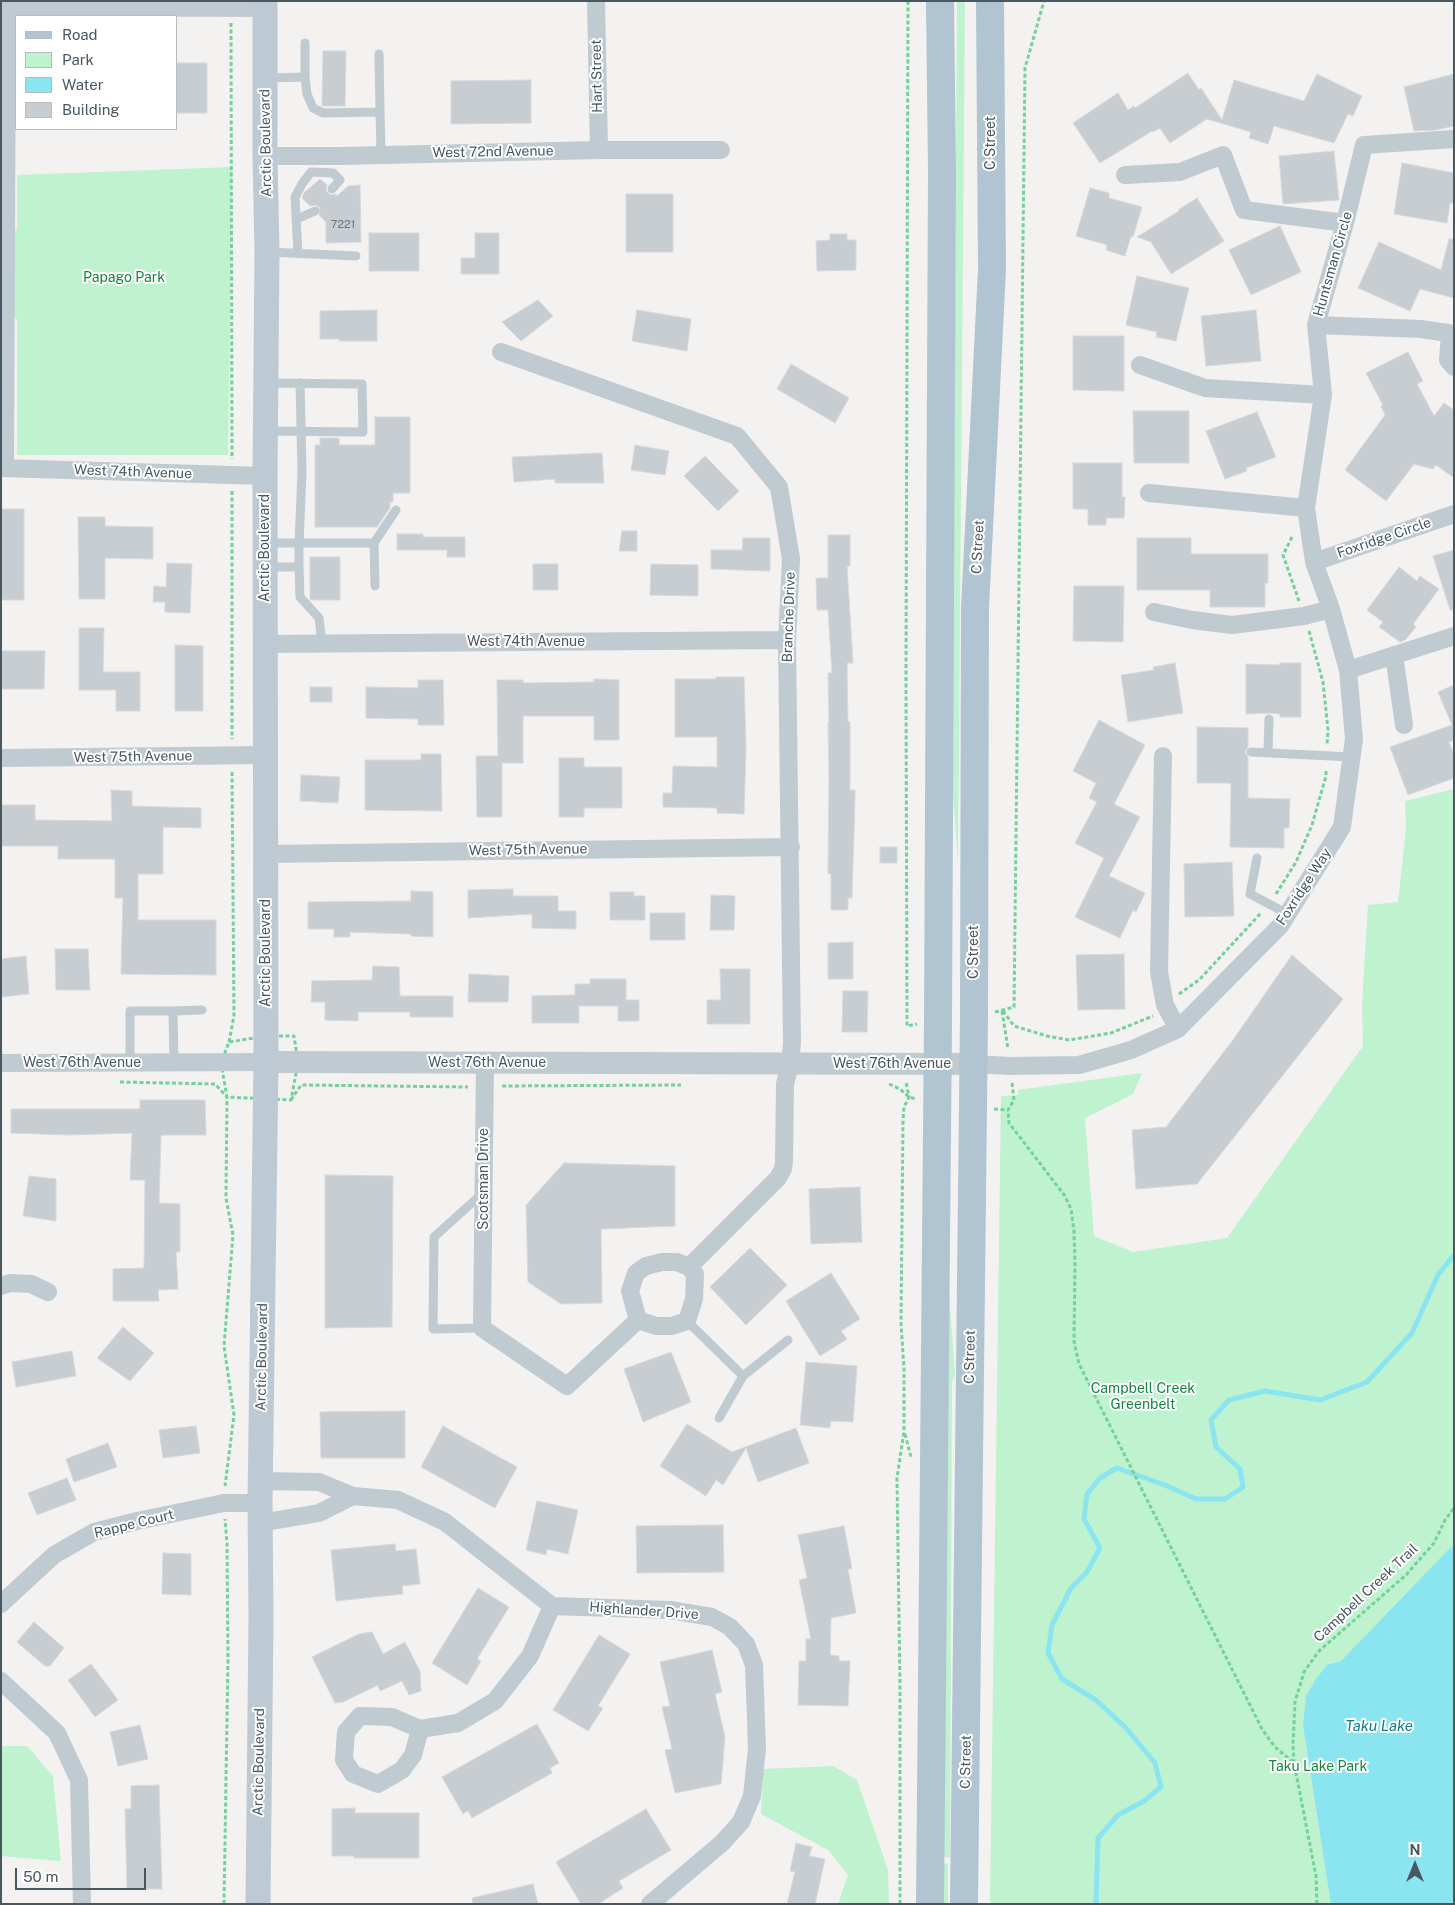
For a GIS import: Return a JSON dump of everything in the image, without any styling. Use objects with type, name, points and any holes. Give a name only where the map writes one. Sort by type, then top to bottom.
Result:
[{"type":"main road","points":[[930,1904],[942,182],[940,1]]},
{"type":"main road","name":"C Street","points":[[964,1904],[974,1064],[975,608],[992,269],[990,1]]},
{"type":"main road","name":"Arctic Boulevard","points":[[258,1904],[261,1618],[260,1502],[266,1062],[265,476],[267,252],[265,5]]},
{"type":"street","name":"Hart Street","points":[[596,1],[599,150]]},
{"type":"street","points":[[3,468],[4,7],[231,8],[265,5]]},
{"type":"street","name":"Huntsman Circle","points":[[1314,562],[1306,508],[1323,395],[1316,325],[1345,223],[1364,145],[1454,139]]},
{"type":"street","name":"West 72nd Avenue","points":[[265,156],[599,150],[722,150]]},
{"type":"street","points":[[1125,174],[1180,172],[1223,155],[1244,210],[1345,223]]},
{"type":"street","points":[[1316,325],[1422,330],[1452,334],[1448,360],[1454,367]]},
{"type":"street","name":"Branche Drive","points":[[501,352],[737,436],[778,487],[791,559],[787,640],[792,1043],[790,1064],[785,1084],[783,1169],[778,1178],[690,1267]]},
{"type":"street","points":[[1140,365],[1205,388],[1323,395]]},
{"type":"street","name":"West 74th Avenue","points":[[3,468],[265,476]]},
{"type":"street","points":[[1149,493],[1306,508]]},
{"type":"street","name":"Foxridge Circle","points":[[1314,562],[1454,514]]},
{"type":"street","name":"Foxridge Way","points":[[974,1064],[1010,1066],[1079,1065],[1131,1050],[1178,1029],[1280,926],[1342,827],[1354,739],[1348,670],[1331,609],[1314,562]]},
{"type":"street","points":[[1154,612],[1192,620],[1232,625],[1304,616],[1331,609]]},
{"type":"street","points":[[1348,670],[1454,636]]},
{"type":"street","name":"West 74th Avenue","points":[[266,644],[787,640]]},
{"type":"street","points":[[1394,655],[1404,725]]},
{"type":"street","name":"West 75th Avenue","points":[[1,758],[266,755]]},
{"type":"street","points":[[1163,756],[1159,972],[1165,1005],[1178,1029]]},
{"type":"street","name":"West 75th Avenue","points":[[266,854],[791,847]]},
{"type":"street","name":"West 76th Avenue","points":[[1,1063],[974,1064]]},
{"type":"street","name":"Scotsman Drive","points":[[482,1328],[485,1063]]},
{"type":"street","points":[[662,1262],[677,1262],[690,1267],[695,1274],[696,1285],[694,1299],[686,1321],[672,1326],[656,1326],[638,1320],[630,1291],[636,1273],[646,1266],[662,1262]]},
{"type":"street","points":[[1,1286],[10,1283],[31,1284],[48,1292]]},
{"type":"street","points":[[482,1328],[567,1386],[638,1320]]},
{"type":"street","points":[[260,1502],[319,1482],[353,1496],[398,1500],[445,1522],[552,1606],[530,1656],[495,1701],[458,1723],[420,1728],[392,1717],[360,1716],[346,1732],[344,1760],[353,1774],[378,1784],[402,1770],[414,1755],[420,1728]]},
{"type":"street","points":[[260,1502],[319,1513],[353,1496]]},
{"type":"street","name":"Rappe Court","points":[[1,1604],[54,1554],[94,1532],[224,1503],[260,1502]]},
{"type":"street","name":"Highlander Drive","points":[[552,1606],[670,1610],[712,1617],[730,1627],[746,1644],[754,1665],[757,1748],[752,1796],[741,1822],[722,1843],[650,1904]]},
{"type":"street","points":[[1,1681],[57,1733],[79,1780],[82,1904]]},
{"type":"lane","points":[[305,43],[307,94],[313,108],[323,113],[380,112]]},
{"type":"lane","points":[[379,54],[381,154]]},
{"type":"lane","points":[[265,78],[305,77]]},
{"type":"lane","points":[[333,173],[341,156]]},
{"type":"lane","points":[[298,254],[295,197],[311,172],[333,173],[340,180],[332,189]]},
{"type":"lane","points":[[297,219],[315,211]]},
{"type":"lane","points":[[267,252],[356,256]]},
{"type":"lane","points":[[266,382],[362,384],[363,432],[266,431]]},
{"type":"lane","points":[[300,383],[302,471],[299,543],[300,597],[319,618],[322,643]]},
{"type":"lane","points":[[375,586],[374,543],[396,510]]},
{"type":"lane","points":[[266,555],[299,543],[374,543]]},
{"type":"lane","points":[[266,555],[299,567]]},
{"type":"lane","points":[[1268,752],[1270,719]]},
{"type":"lane","points":[[1251,752],[1327,754],[1351,757]]},
{"type":"lane","points":[[1257,858],[1250,894],[1288,914]]},
{"type":"lane","points":[[130,1063],[130,1011],[202,1010]]},
{"type":"lane","points":[[173,1011],[174,1063]]},
{"type":"lane","points":[[482,1328],[433,1329],[434,1237],[484,1192]]},
{"type":"lane","points":[[686,1321],[743,1376]]},
{"type":"lane","points":[[718,1418],[743,1376],[788,1340]]},
{"type":"path","points":[[907,1026],[908,1]]},
{"type":"path","points":[[1044,1],[1025,68],[1014,1007],[1002,1010],[1014,1026],[1069,1040],[1111,1033],[1153,1016],[1199,980],[1248,929],[1269,904],[1296,862],[1312,825],[1326,776],[1328,730],[1323,682],[1314,645],[1283,555],[1306,508]]},
{"type":"path","points":[[229,1042],[234,1016],[231,8]]},
{"type":"path","points":[[111,1082],[215,1084],[227,1097]]},
{"type":"path","points":[[888,1084],[900,1089],[909,1097],[904,1107],[903,1120],[901,1323],[904,1369],[904,1431],[897,1478],[900,1687],[900,1904]]},
{"type":"path","points":[[291,1100],[301,1085],[682,1085]]},
{"type":"path","points":[[1008,1110],[1009,1123],[1066,1196],[1070,1210],[1074,1231],[1074,1341],[1079,1364],[1262,1729],[1275,1747],[1294,1763]]},
{"type":"path","name":"Campbell Creek Trail","points":[[1317,1904],[1316,1876],[1294,1763],[1295,1702],[1304,1672],[1319,1651],[1412,1568],[1434,1543],[1445,1520],[1454,1508]]},
{"type":"green space","points":[[957,1],[965,1],[958,862],[952,782]]},
{"type":"green space","name":"Papago Park","points":[[232,167],[228,455],[17,455],[17,319],[14,318],[13,233],[17,229],[17,175]]},
{"type":"green space","name":"Campbell Creek Greenbelt","points":[[1454,789],[1454,1904],[990,1904],[1001,1096],[1018,1095],[1018,1090],[1142,1073],[1133,1094],[1085,1118],[1094,1236],[1133,1252],[1227,1238],[1363,1046],[1362,1004],[1368,905],[1398,902],[1406,829],[1405,801]]},
{"type":"green space","points":[[948,1278],[955,1375],[952,1381],[950,1857],[947,1858],[943,1855]]},
{"type":"green space","points":[[1,1746],[27,1746],[53,1776],[61,1861],[1,1856]]},
{"type":"green space","points":[[833,1766],[857,1780],[888,1870],[889,1904],[838,1904],[848,1875],[828,1850],[761,1814],[763,1769]]},
{"type":"green space","points":[[946,1863],[948,1865],[948,1904],[943,1904],[943,1865]]},
{"type":"water","name":"Taku Lake","points":[[1454,1544],[1454,1904],[1331,1904],[1303,1725],[1306,1696],[1327,1665],[1341,1661]]},
{"type":"building","points":[[323,51],[346,51],[345,106],[322,106]]},
{"type":"building","points":[[178,63],[207,63],[207,113],[178,113]]},
{"type":"building","points":[[1188,73],[1199,90],[1201,88],[1222,120],[1234,80],[1304,101],[1317,74],[1362,96],[1353,116],[1348,114],[1334,143],[1274,126],[1268,144],[1249,138],[1251,132],[1207,119],[1170,143],[1160,128],[1152,131],[1100,163],[1073,123],[1118,93],[1128,110],[1134,106],[1135,108]]},
{"type":"building","points":[[1454,74],[1454,126],[1436,130],[1414,131],[1404,87]]},
{"type":"building","points":[[531,80],[531,123],[451,124],[451,81]]},
{"type":"building","points":[[1334,151],[1339,200],[1283,204],[1279,156]]},
{"type":"building","points":[[1402,163],[1454,173],[1454,203],[1450,203],[1447,223],[1394,214]]},
{"type":"building","points":[[320,179],[327,185],[326,191],[331,195],[336,194],[337,196],[348,186],[360,185],[361,242],[326,243],[326,222],[319,215],[320,208],[316,205],[310,206],[302,198],[304,193]]},
{"type":"building","points":[[1090,188],[1109,193],[1109,198],[1142,207],[1125,256],[1106,250],[1107,245],[1076,236]]},
{"type":"building","points":[[626,194],[673,194],[673,252],[626,252]]},
{"type":"building","points":[[1197,198],[1224,241],[1171,274],[1151,242],[1137,237]]},
{"type":"building","points":[[1280,226],[1301,272],[1251,295],[1229,250]]},
{"type":"building","points":[[369,233],[419,233],[419,271],[369,271]]},
{"type":"building","points":[[475,233],[499,233],[499,274],[461,274],[461,258],[475,258]]},
{"type":"building","points":[[830,234],[847,234],[847,240],[856,240],[856,270],[817,271],[816,241],[830,240]]},
{"type":"building","points":[[1449,239],[1454,239],[1454,298],[1420,289],[1410,311],[1358,288],[1379,242],[1441,270]]},
{"type":"building","points":[[1137,276],[1189,288],[1176,341],[1156,337],[1157,332],[1126,325]]},
{"type":"building","points":[[538,300],[553,316],[521,341],[502,322]]},
{"type":"building","points":[[377,310],[377,341],[320,339],[320,311]]},
{"type":"building","points":[[637,310],[691,319],[687,351],[632,341]]},
{"type":"building","points":[[1256,310],[1261,361],[1206,366],[1201,316]]},
{"type":"building","points":[[1073,336],[1124,336],[1124,391],[1073,390]]},
{"type":"building","points":[[1408,352],[1423,381],[1417,384],[1434,416],[1444,403],[1454,410],[1454,478],[1436,465],[1433,469],[1414,464],[1386,501],[1345,470],[1385,415],[1381,406],[1383,405],[1366,373]]},
{"type":"building","points":[[791,364],[849,398],[835,423],[777,389]]},
{"type":"building","points":[[1133,411],[1189,411],[1189,463],[1134,463]]},
{"type":"building","points":[[1257,412],[1276,457],[1246,468],[1247,471],[1225,479],[1206,431]]},
{"type":"building","points":[[375,417],[410,417],[410,493],[393,493],[393,502],[390,502],[390,508],[377,527],[315,527],[315,445],[320,445],[320,438],[339,438],[339,445],[375,445]]},
{"type":"building","points":[[635,445],[669,451],[665,475],[631,470]]},
{"type":"building","points":[[602,453],[604,483],[555,483],[555,479],[514,482],[512,457]]},
{"type":"building","points":[[705,456],[739,491],[718,511],[684,476]]},
{"type":"building","points":[[1073,463],[1122,463],[1122,497],[1125,497],[1124,518],[1106,518],[1106,525],[1088,525],[1088,509],[1073,509]]},
{"type":"building","points":[[1,509],[24,509],[24,600],[1,600]]},
{"type":"building","points":[[78,517],[105,517],[105,526],[153,527],[153,559],[105,558],[105,599],[79,599]]},
{"type":"building","points":[[622,531],[637,531],[637,551],[619,551]]},
{"type":"building","points":[[397,534],[423,534],[423,537],[465,537],[465,557],[447,557],[447,550],[397,550]]},
{"type":"building","points":[[828,535],[850,535],[850,566],[847,566],[853,663],[847,663],[848,722],[850,722],[850,790],[855,790],[855,797],[852,898],[848,898],[848,910],[831,910],[831,874],[828,873],[828,673],[832,673],[828,610],[817,610],[816,578],[828,578]]},
{"type":"building","points":[[743,538],[770,538],[770,571],[711,569],[711,550],[742,550]]},
{"type":"building","points":[[1137,538],[1191,538],[1191,554],[1268,554],[1268,583],[1265,583],[1265,607],[1210,607],[1210,590],[1137,590]]},
{"type":"building","points":[[1454,550],[1454,610],[1450,610],[1433,556]]},
{"type":"building","points":[[310,557],[340,557],[340,600],[311,600]]},
{"type":"building","points":[[167,563],[192,564],[190,613],[165,612],[165,602],[153,602],[154,586],[166,587]]},
{"type":"building","points":[[533,564],[558,564],[558,590],[533,590]]},
{"type":"building","points":[[651,564],[698,565],[698,596],[650,595]]},
{"type":"building","points":[[1399,567],[1417,581],[1420,576],[1439,589],[1413,624],[1416,627],[1405,640],[1400,642],[1379,627],[1383,622],[1367,610]]},
{"type":"building","points":[[1074,586],[1124,586],[1123,642],[1073,641]]},
{"type":"building","points":[[79,628],[104,628],[103,672],[140,672],[140,711],[116,711],[116,690],[79,690]]},
{"type":"building","points":[[175,645],[203,646],[203,711],[175,711]]},
{"type":"building","points":[[1,651],[45,651],[44,689],[1,689]]},
{"type":"building","points":[[1175,663],[1183,713],[1128,722],[1121,675],[1154,670],[1153,667]]},
{"type":"building","points":[[1280,663],[1301,663],[1301,717],[1280,717],[1280,714],[1270,713],[1246,714],[1246,664],[1280,665]]},
{"type":"building","points":[[716,677],[744,677],[746,747],[744,814],[717,813],[717,808],[663,807],[663,793],[672,793],[673,766],[717,767],[717,737],[675,737],[675,679],[716,679]]},
{"type":"building","points":[[594,679],[619,680],[619,740],[594,740],[594,716],[523,716],[523,763],[502,763],[502,817],[477,817],[476,756],[498,756],[497,680],[523,680],[523,683],[594,682]]},
{"type":"building","points":[[418,680],[443,680],[444,725],[418,725],[418,719],[366,718],[366,687],[418,688]]},
{"type":"building","points":[[1454,685],[1454,740],[1449,742],[1454,755],[1454,778],[1408,795],[1390,747],[1452,725],[1438,692]]},
{"type":"building","points":[[310,687],[332,687],[332,702],[310,702]]},
{"type":"building","points":[[1099,720],[1145,745],[1114,804],[1140,817],[1109,876],[1145,893],[1136,912],[1133,910],[1120,938],[1075,917],[1104,858],[1075,843],[1097,802],[1089,798],[1096,783],[1073,771]]},
{"type":"building","points":[[1197,727],[1248,728],[1248,747],[1245,752],[1248,757],[1248,798],[1290,799],[1289,828],[1284,828],[1284,848],[1230,847],[1231,783],[1197,783]]},
{"type":"building","points":[[421,754],[441,754],[442,811],[365,810],[365,760],[421,760]]},
{"type":"building","points":[[559,758],[584,758],[584,767],[622,767],[622,808],[584,808],[584,817],[559,817]]},
{"type":"building","points":[[301,775],[340,777],[338,803],[300,801]]},
{"type":"building","points":[[111,790],[132,791],[132,806],[201,808],[201,828],[163,827],[163,874],[138,874],[138,920],[216,920],[216,975],[121,974],[123,898],[115,898],[115,859],[58,859],[58,846],[1,846],[1,805],[35,805],[35,820],[112,821]]},
{"type":"building","points":[[880,847],[897,847],[897,863],[880,863]]},
{"type":"building","points":[[1232,862],[1234,916],[1185,917],[1184,864]]},
{"type":"building","points":[[513,889],[513,896],[558,896],[558,911],[576,911],[576,929],[532,928],[532,914],[468,918],[468,890]]},
{"type":"building","points":[[411,891],[433,892],[433,937],[411,936],[411,934],[350,932],[350,937],[334,937],[334,929],[308,929],[308,902],[411,901]]},
{"type":"building","points":[[610,892],[634,892],[634,896],[645,896],[645,920],[610,920]]},
{"type":"building","points":[[711,895],[735,896],[734,930],[710,930]]},
{"type":"building","points":[[650,913],[685,913],[685,940],[650,940]]},
{"type":"building","points":[[853,942],[853,979],[828,979],[828,943]]},
{"type":"building","points":[[55,949],[88,949],[90,990],[56,990]]},
{"type":"building","points":[[1124,954],[1125,1009],[1078,1010],[1076,955]]},
{"type":"building","points":[[1292,955],[1343,999],[1197,1184],[1136,1189],[1132,1130],[1166,1127],[1233,1040]]},
{"type":"building","points":[[26,956],[29,994],[1,997],[1,959]]},
{"type":"building","points":[[373,966],[399,967],[400,996],[453,996],[453,1017],[410,1017],[410,1012],[358,1012],[358,1021],[325,1020],[325,1002],[311,1002],[312,981],[372,980]]},
{"type":"building","points":[[720,969],[750,969],[750,1024],[707,1024],[707,1000],[721,1000]]},
{"type":"building","points":[[469,974],[509,976],[508,1002],[468,1002]]},
{"type":"building","points":[[590,979],[626,979],[626,1000],[639,1000],[639,1021],[618,1021],[618,1006],[579,1006],[579,1023],[532,1023],[532,996],[575,995],[575,984],[590,984]]},
{"type":"building","points":[[843,991],[868,991],[867,1032],[842,1032]]},
{"type":"building","points":[[140,1100],[205,1100],[206,1135],[161,1135],[159,1203],[180,1204],[180,1252],[176,1252],[178,1289],[158,1290],[159,1301],[113,1301],[113,1269],[144,1268],[145,1180],[130,1180],[132,1133],[69,1135],[11,1133],[11,1109],[140,1109]]},
{"type":"building","points":[[564,1163],[675,1166],[675,1226],[601,1229],[602,1303],[561,1304],[528,1282],[526,1205]]},
{"type":"building","points":[[325,1175],[393,1176],[392,1327],[325,1328]]},
{"type":"building","points":[[29,1176],[56,1179],[56,1221],[23,1216]]},
{"type":"building","points":[[860,1187],[862,1242],[811,1244],[809,1189]]},
{"type":"building","points":[[750,1248],[787,1285],[746,1325],[710,1287]]},
{"type":"building","points":[[831,1273],[860,1319],[841,1331],[847,1339],[820,1356],[786,1301]]},
{"type":"building","points":[[123,1327],[154,1353],[130,1381],[97,1358]]},
{"type":"building","points":[[72,1351],[76,1376],[16,1387],[12,1362]]},
{"type":"building","points":[[671,1352],[691,1402],[643,1422],[624,1369]]},
{"type":"building","points":[[806,1362],[857,1366],[853,1422],[831,1421],[830,1428],[800,1425]]},
{"type":"building","points":[[405,1411],[405,1458],[321,1458],[320,1412]]},
{"type":"building","points":[[687,1424],[732,1452],[796,1428],[809,1463],[758,1482],[746,1448],[723,1485],[716,1480],[706,1496],[660,1466]]},
{"type":"building","points":[[196,1426],[200,1453],[163,1458],[159,1430]]},
{"type":"building","points":[[443,1426],[517,1467],[495,1508],[421,1467]]},
{"type":"building","points":[[108,1443],[117,1467],[74,1482],[66,1459]]},
{"type":"building","points":[[67,1478],[76,1500],[37,1515],[28,1493]]},
{"type":"building","points":[[537,1501],[578,1510],[568,1554],[547,1549],[546,1555],[526,1550]]},
{"type":"building","points":[[723,1525],[724,1572],[637,1573],[636,1526]]},
{"type":"building","points":[[844,1526],[852,1569],[848,1569],[856,1613],[831,1618],[830,1655],[839,1656],[839,1661],[850,1661],[848,1706],[798,1705],[799,1661],[806,1661],[806,1639],[811,1639],[799,1580],[807,1578],[798,1535]]},
{"type":"building","points":[[395,1544],[396,1551],[416,1549],[420,1584],[402,1586],[403,1594],[336,1601],[331,1550]]},
{"type":"building","points":[[163,1553],[191,1554],[191,1595],[162,1594]]},
{"type":"building","points":[[478,1588],[509,1607],[477,1659],[481,1661],[467,1685],[432,1663]]},
{"type":"building","points":[[34,1622],[64,1648],[50,1666],[45,1666],[17,1642]]},
{"type":"building","points":[[372,1632],[383,1654],[405,1642],[420,1671],[421,1691],[409,1695],[402,1681],[380,1691],[378,1685],[343,1702],[335,1703],[312,1657],[359,1634]]},
{"type":"building","points":[[599,1635],[630,1654],[598,1706],[603,1708],[588,1731],[553,1710]]},
{"type":"building","points":[[712,1650],[722,1692],[715,1694],[725,1737],[721,1784],[675,1793],[665,1750],[672,1749],[662,1707],[670,1706],[660,1662]]},
{"type":"building","points":[[91,1664],[118,1700],[95,1717],[68,1680]]},
{"type":"building","points":[[537,1724],[559,1763],[550,1768],[552,1773],[472,1818],[468,1811],[463,1814],[442,1777]]},
{"type":"building","points":[[140,1725],[148,1759],[118,1766],[110,1732]]},
{"type":"building","points":[[159,1785],[162,1889],[127,1889],[125,1809],[131,1809],[131,1786]]},
{"type":"building","points":[[355,1808],[355,1813],[419,1813],[419,1858],[332,1856],[332,1809]]},
{"type":"building","points":[[646,1809],[671,1850],[619,1881],[623,1888],[598,1904],[581,1904],[556,1862]]},
{"type":"building","points":[[796,1843],[812,1847],[809,1856],[825,1859],[815,1904],[787,1904],[795,1872],[790,1871]]},
{"type":"building","points":[[533,1884],[538,1904],[473,1904],[472,1898]]},
{"type":"waterway","points":[[1096,1904],[1098,1838],[1118,1815],[1144,1801],[1161,1787],[1155,1763],[1126,1728],[1096,1700],[1062,1679],[1048,1653],[1052,1625],[1071,1588],[1087,1572],[1100,1548],[1084,1519],[1087,1494],[1100,1478],[1117,1468],[1165,1485],[1196,1499],[1225,1499],[1243,1487],[1240,1469],[1216,1447],[1211,1420],[1229,1400],[1265,1391],[1320,1400],[1367,1382],[1412,1333],[1438,1275],[1454,1255]]},
{"type":"park label","name":"Taku Lake Park","points":[[1318,1767]]}]
